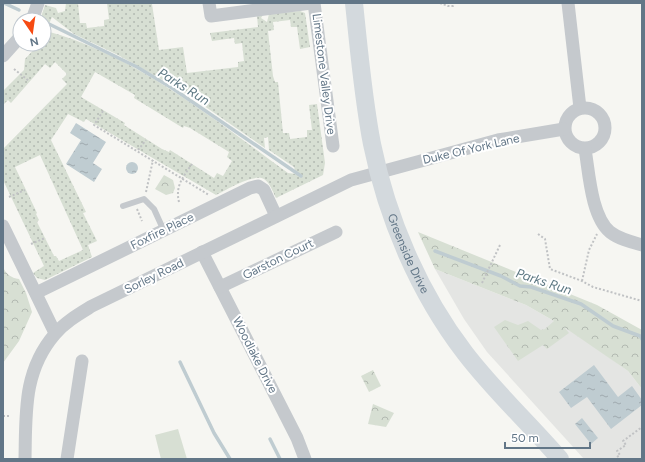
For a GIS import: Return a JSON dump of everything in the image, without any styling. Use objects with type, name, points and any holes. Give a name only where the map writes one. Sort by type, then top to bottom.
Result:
[{"type":"street","name":"Limestone Valley Drive","points":[[209,3],[210,16],[311,3]]},
{"type":"street","name":"Limestone Valley Drive","points":[[314,3],[333,146]]},
{"type":"street","name":"Greenside Drive","points":[[354,3],[369,125],[378,171],[392,214],[412,263],[424,288],[449,330],[485,378],[560,459]]},
{"type":"street","points":[[568,3],[580,108]]},
{"type":"street","points":[[3,56],[12,46]]},
{"type":"street","points":[[580,108],[590,108],[597,112],[602,117],[605,124],[605,133],[600,142],[594,147],[585,149],[572,145],[566,137],[564,129],[568,116],[580,108]]},
{"type":"street","name":"Duke Of York Lane","points":[[378,171],[498,140],[564,129]]},
{"type":"street","points":[[585,149],[594,200],[603,225],[621,239],[642,245]]},
{"type":"street","name":"Sorley Road","points":[[25,459],[26,398],[32,372],[55,333],[92,306],[351,180],[378,171]]},
{"type":"street","name":"Foxfire Place","points":[[36,293],[250,188],[258,186],[264,190],[276,216]]},
{"type":"street","points":[[3,226],[55,333]]},
{"type":"street","name":"Garston Court","points":[[220,287],[336,232]]},
{"type":"street","name":"Woodlake Drive","points":[[202,252],[297,438],[305,459]]},
{"type":"street","points":[[67,459],[82,361]]},
{"type":"lane","points":[[123,206],[144,199],[154,209],[164,230]]},
{"type":"path","points":[[440,3],[453,6],[453,3]]},
{"type":"path","points":[[14,69],[29,81]]},
{"type":"path","points":[[103,111],[94,125],[183,178],[220,203]]},
{"type":"path","points":[[138,151],[146,140]]},
{"type":"path","points":[[144,199],[153,160]]},
{"type":"path","points":[[179,202],[177,190],[192,164]]},
{"type":"path","points":[[10,197],[25,190]]},
{"type":"path","points":[[582,281],[590,250],[603,225]]},
{"type":"path","points":[[538,234],[545,239],[550,269],[582,281],[593,287],[642,301]]},
{"type":"path","points":[[31,244],[45,238]]},
{"type":"path","points":[[482,283],[500,245]]},
{"type":"path","points":[[3,416],[11,416]]},
{"type":"path","points":[[618,457],[620,455],[617,451],[626,445],[623,442],[642,427]]},
{"type":"shaded area","points":[[435,269],[526,305],[575,333],[628,371],[642,389],[642,459],[584,459],[487,352],[464,319]]},
{"type":"green space","points":[[66,3],[78,3],[80,23],[86,23],[87,28],[104,26],[104,20],[109,19],[107,3],[154,3],[152,4],[159,50],[183,47],[187,73],[238,67],[238,62],[244,61],[242,43],[235,44],[234,38],[212,41],[210,33],[258,27],[257,16],[263,15],[261,18],[267,22],[269,14],[300,11],[305,13],[310,47],[300,49],[297,27],[291,27],[290,20],[273,22],[274,30],[268,31],[273,76],[275,82],[278,82],[283,133],[289,133],[290,139],[307,137],[307,130],[312,130],[309,105],[317,104],[325,163],[323,175],[276,198],[268,183],[264,179],[259,178],[247,180],[216,195],[86,119],[84,122],[68,114],[51,140],[86,212],[83,213],[97,241],[88,245],[92,257],[45,280],[37,278],[33,273],[44,266],[3,180],[3,149],[67,84],[62,79],[67,74],[55,62],[50,68],[45,64],[11,103],[8,100],[3,105],[3,91],[24,70],[25,59],[32,52],[52,52],[52,33],[111,55],[142,72],[203,111],[288,173],[296,174],[294,167],[269,150],[268,137],[264,138],[265,148],[184,92],[118,55],[74,34],[52,17],[52,12],[43,12],[45,5],[56,8],[58,13],[65,11]],"holes":[[[95,72],[135,95],[134,98],[183,128],[184,126],[190,128],[229,152],[227,157],[232,161],[223,176],[217,173],[214,178],[170,150],[169,152],[162,149],[124,125],[125,123],[81,97]],[[40,155],[83,250],[59,261],[56,256],[54,256],[37,222],[39,220],[36,214],[37,213],[15,167]]]},
{"type":"green space","points":[[164,175],[173,180],[175,188],[173,193],[166,195],[155,189]]},
{"type":"green space","points":[[418,232],[597,305],[642,330],[642,389],[628,371],[564,327],[569,333],[547,349],[543,345],[518,361],[494,327],[505,320],[518,325],[528,321],[541,330],[545,329],[554,321],[526,305],[435,269]]},
{"type":"green space","points":[[3,267],[9,275],[19,279],[26,293],[32,312],[19,341],[3,363]]},
{"type":"green space","points":[[373,370],[381,386],[369,392],[361,376]]},
{"type":"green space","points":[[373,404],[394,413],[386,427],[368,424]]},
{"type":"green space","points":[[178,429],[187,459],[161,459],[155,435]]},
{"type":"water","points":[[76,123],[106,142],[93,163],[102,169],[94,182],[66,164],[81,140],[70,133]]},
{"type":"water","points":[[130,162],[134,162],[138,168],[134,174],[130,174],[126,170],[126,166]]},
{"type":"water","points":[[594,365],[618,397],[632,386],[642,400],[642,405],[611,429],[587,397],[571,408],[559,392]]},
{"type":"water","points":[[582,418],[598,438],[591,444],[575,424]]},
{"type":"waterway","name":"Parks Run","points":[[4,3],[19,10]]},
{"type":"waterway","name":"Parks Run","points":[[52,25],[137,67],[172,88],[301,176]]},
{"type":"waterway","name":"Parks Run","points":[[435,251],[501,276],[520,286],[531,287],[581,304],[613,326],[640,336],[642,339]]},
{"type":"waterway","points":[[180,362],[214,433],[230,459]]},
{"type":"waterway","points":[[270,439],[280,459]]}]
